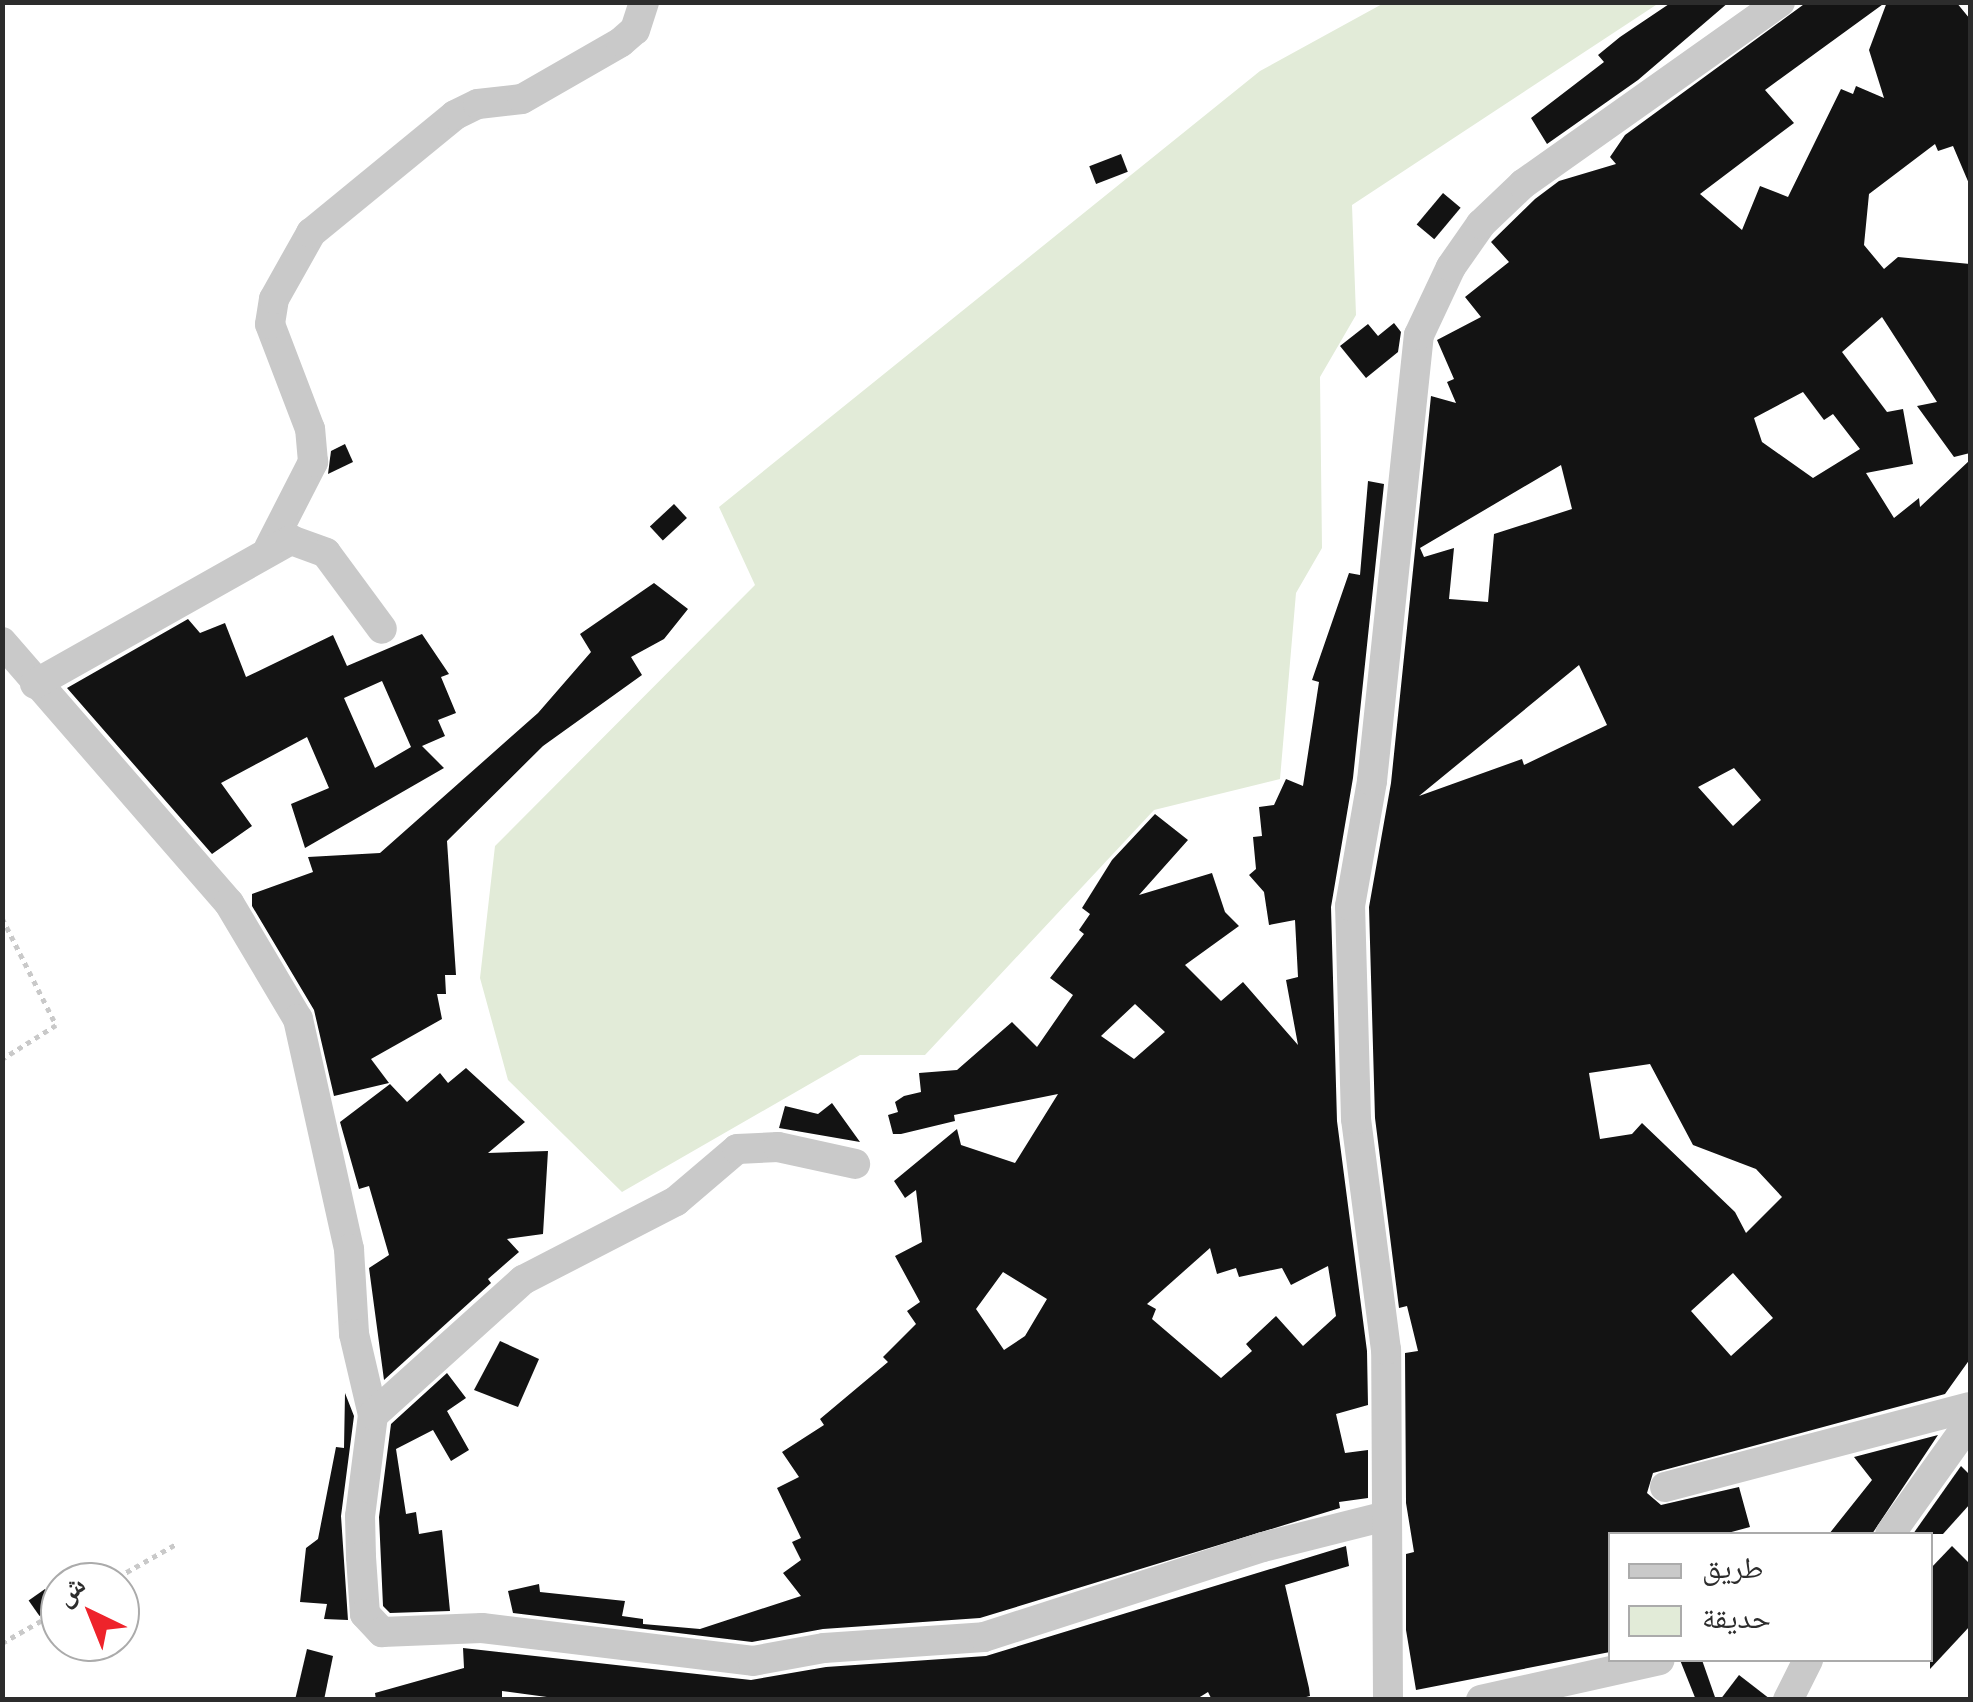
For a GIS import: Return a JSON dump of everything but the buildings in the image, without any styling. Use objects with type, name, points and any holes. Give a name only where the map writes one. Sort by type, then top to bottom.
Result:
[{"type":"street","points":[[269,548],[313,462],[310,429],[270,324],[274,299],[310,234],[455,115],[478,104],[522,99],[621,42],[635,30],[644,2]]},
{"type":"street","points":[[1388,1700],[1382,1516],[1386,1350],[1356,1119],[1350,906],[1372,781],[1419,336],[1451,267],[1481,224],[1523,184],[1780,2]]},
{"type":"street","points":[[35,684],[269,548],[299,539],[318,545],[382,629]]},
{"type":"street","points":[[2,642],[229,903],[284,987],[322,1108],[349,1248],[354,1334],[373,1415],[361,1557],[365,1614],[382,1632],[482,1628],[753,1660],[824,1648],[984,1638],[1244,1553],[1382,1516]]},
{"type":"street","points":[[373,1415],[523,1280],[676,1202],[737,1149],[778,1147],[854,1164]]},
{"type":"street","points":[[1665,1487],[1970,1407]]},
{"type":"street","points":[[1891,1532],[1970,1422]]},
{"type":"street","points":[[1481,1700],[1651,1662]]},
{"type":"street","points":[[1788,1700],[1807,1662]]},
{"type":"path","points":[[2,918],[56,1025],[2,1059]]},
{"type":"path","points":[[140,1564],[178,1542]]},
{"type":"path","points":[[2,1643],[40,1621]]},
{"type":"green space","points":[[1384,3],[1659,3],[1352,205],[1356,315],[1320,377],[1322,548],[1296,593],[1280,779],[1154,810],[925,1055],[860,1055],[622,1192],[508,1080],[480,978],[495,846],[755,585],[719,507],[1260,71]]}]
